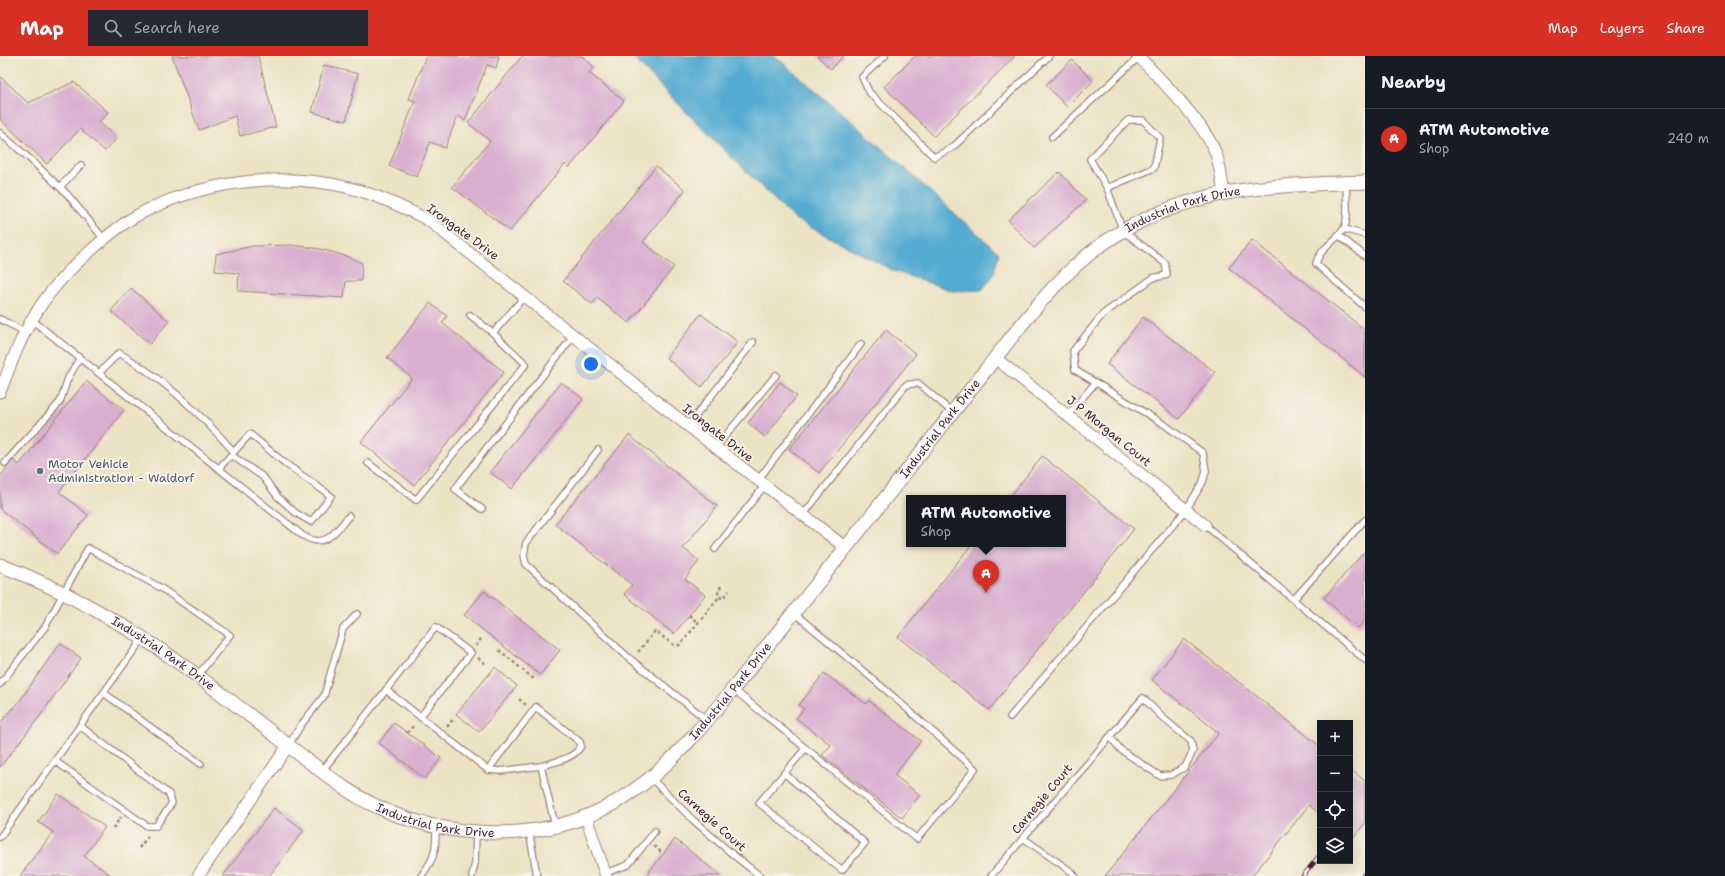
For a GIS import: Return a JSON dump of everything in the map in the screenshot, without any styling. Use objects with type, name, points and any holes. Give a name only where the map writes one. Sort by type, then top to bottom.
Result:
[{"type":"street","points":[[1139,57],[1174,94],[1207,137],[1218,161],[1224,193]]},
{"type":"street","name":"Irongate Drive","points":[[0,392],[25,332],[55,288],[74,265],[104,239],[134,217],[171,199],[224,186],[265,180],[321,183],[350,188],[388,201],[428,220],[688,426],[846,548]]},
{"type":"street","name":"Industrial Park Drive","points":[[0,565],[24,574],[127,627],[198,676],[353,794],[376,806],[400,816],[436,826],[476,832],[513,832],[555,826],[586,817],[631,792],[675,758],[707,721],[846,548],[1023,323],[1066,276],[1088,255],[1112,237],[1123,231],[1173,207],[1197,199],[1259,187],[1365,182]]},
{"type":"street","name":"J P Morgan Court","points":[[995,358],[1205,525]]},
{"type":"street","points":[[198,876],[288,746]]},
{"type":"street","points":[[586,817],[605,874]]},
{"type":"lane","points":[[885,56],[862,77],[869,92],[934,157],[952,148],[1049,56]]},
{"type":"lane","points":[[1052,137],[1139,57]]},
{"type":"lane","points":[[1010,717],[1186,510],[1203,482],[1206,471],[1203,453],[1165,425],[1075,370],[1073,351],[1103,314],[1153,278],[1167,275],[1164,263],[1123,231],[1107,188],[1090,159],[1128,120],[1143,120],[1160,138],[1154,168],[1107,188]]},
{"type":"lane","points":[[0,133],[60,187],[104,239]]},
{"type":"lane","points":[[60,187],[81,165]]},
{"type":"lane","points":[[1346,183],[1347,214],[1344,229],[1317,257],[1316,264],[1365,307]]},
{"type":"lane","points":[[1344,229],[1365,235]]},
{"type":"lane","points":[[1338,235],[1365,256]]},
{"type":"lane","points":[[493,333],[525,296]]},
{"type":"lane","points":[[368,463],[416,500],[526,364],[493,333],[470,315]]},
{"type":"lane","points":[[0,319],[25,332]]},
{"type":"lane","points":[[32,320],[310,540],[324,540],[333,535],[348,516]]},
{"type":"lane","points":[[482,509],[455,489],[574,335]]},
{"type":"lane","points":[[688,426],[753,342]]},
{"type":"lane","points":[[715,550],[861,344]]},
{"type":"lane","points":[[99,373],[119,353],[133,360],[165,384],[218,433],[233,453],[263,476],[278,497],[296,513],[311,522],[331,496],[286,464],[250,434],[233,453],[219,468]]},
{"type":"lane","points":[[5,463],[60,402],[68,378],[80,358]]},
{"type":"lane","points":[[716,447],[776,375]]},
{"type":"lane","points":[[1068,415],[1095,383]]},
{"type":"lane","points":[[803,515],[906,385],[918,384],[952,413]]},
{"type":"lane","points":[[598,450],[526,543],[524,555],[526,564],[629,658],[707,721]]},
{"type":"lane","points":[[1294,599],[1365,520]]},
{"type":"lane","points":[[1205,525],[1365,660]]},
{"type":"lane","points":[[0,684],[45,627],[62,593],[88,548],[161,588],[230,635],[198,676]]},
{"type":"lane","points":[[733,689],[917,839],[975,769],[887,691],[794,613]]},
{"type":"lane","points":[[288,746],[301,725],[324,696],[343,629],[357,614]]},
{"type":"lane","points":[[322,771],[436,627],[471,653],[420,717]]},
{"type":"lane","points":[[0,837],[143,638]]},
{"type":"lane","points":[[386,690],[488,770],[500,771],[541,766],[565,758],[579,750],[581,746],[580,742],[536,708],[488,770]]},
{"type":"lane","points":[[104,693],[200,764]]},
{"type":"lane","name":"Carnegie Court","points":[[992,876],[1143,698],[1163,718],[1191,741],[1192,751],[1185,767],[1171,775],[1160,776],[1121,750],[1110,737]]},
{"type":"lane","points":[[55,761],[147,826],[156,826],[172,803],[169,794],[80,726]]},
{"type":"lane","points":[[784,773],[865,843],[842,870],[759,803],[784,773],[805,748]]},
{"type":"lane","points":[[541,766],[555,826]]},
{"type":"lane","name":"Carnegie Court","points":[[651,778],[693,820],[760,876]]},
{"type":"lane","points":[[421,876],[431,864],[434,854],[436,826]]},
{"type":"lane","points":[[529,830],[537,876]]},
{"type":"lane","points":[[605,874],[628,865],[655,831]]},
{"type":"lane","points":[[472,876],[475,863],[476,832]]},
{"type":"lane","points":[[1023,838],[1072,872],[1075,876]]},
{"type":"path","points":[[638,652],[654,630],[674,645],[680,645],[719,597],[718,592],[721,586]]},
{"type":"path","points":[[719,597],[723,598],[729,591]]},
{"type":"path","points":[[689,616],[698,623]]},
{"type":"path","points":[[499,650],[535,680]]},
{"type":"path","points":[[407,733],[415,723]]},
{"type":"path","points":[[139,848],[156,826]]},
{"type":"water","points":[[632,56],[775,56],[857,126],[999,253],[993,276],[982,290],[953,291],[894,271],[793,218],[672,98]]},
{"type":"building","points":[[172,56],[258,56],[276,127],[240,136],[235,116],[199,130]]},
{"type":"building","points":[[426,56],[499,56],[496,68],[487,65],[465,121],[458,115],[445,148],[430,142],[417,177],[389,166],[415,101],[409,99]]},
{"type":"building","points":[[522,56],[582,56],[594,67],[589,73],[624,101],[569,168],[565,164],[510,231],[452,187],[490,141],[468,123]]},
{"type":"building","points":[[817,56],[844,56],[831,69]]},
{"type":"building","points":[[915,56],[1015,56],[934,136],[884,87]]},
{"type":"building","points":[[1072,60],[1093,81],[1067,107],[1046,85]]},
{"type":"building","points":[[324,65],[358,74],[346,121],[312,112]]},
{"type":"building","points":[[0,76],[28,103],[74,82],[108,112],[99,122],[117,138],[105,151],[80,129],[47,164],[0,119]]},
{"type":"building","points":[[656,166],[685,190],[643,242],[674,267],[629,323],[597,298],[592,304],[563,281]]},
{"type":"building","points":[[1059,172],[1086,200],[1034,248],[1008,220]]},
{"type":"building","points":[[1252,240],[1365,330],[1365,377],[1229,268]]},
{"type":"building","points":[[293,245],[320,249],[346,256],[362,263],[361,281],[346,281],[344,298],[238,291],[239,273],[215,271],[216,254],[253,246]]},
{"type":"building","points":[[131,288],[169,321],[150,344],[111,311]]},
{"type":"building","points":[[430,303],[447,316],[442,323],[504,372],[414,485],[361,442],[412,378],[387,358]]},
{"type":"building","points":[[701,314],[738,342],[702,387],[666,358]]},
{"type":"building","points":[[1143,317],[1215,372],[1179,419],[1107,364]]},
{"type":"building","points":[[886,330],[916,354],[819,473],[789,449]]},
{"type":"building","name":"Motor Vehicle Administration - Waldorf","points":[[86,381],[124,410],[59,492],[88,515],[57,554],[0,509],[0,477],[13,460],[19,465]]},
{"type":"building","points":[[561,382],[583,399],[512,489],[490,472]]},
{"type":"building","points":[[780,382],[797,396],[765,437],[748,423]]},
{"type":"building","points":[[629,435],[717,506],[683,548],[699,561],[685,579],[705,595],[674,634],[624,594],[632,585],[555,524]]},
{"type":"building","points":[[1042,456],[1134,529],[989,710],[898,637],[970,547],[1066,547],[1066,495],[1011,495]]},
{"type":"building","points":[[1365,551],[1365,620],[1358,628],[1324,598]]},
{"type":"building","points":[[484,591],[560,650],[540,675],[464,615]]},
{"type":"building","points":[[1184,639],[1317,744],[1317,812],[1309,805],[1252,876],[1105,876],[1219,733],[1152,680]]},
{"type":"building","points":[[60,643],[81,658],[40,716],[0,767],[0,724],[12,708],[14,709]]},
{"type":"building","points":[[495,667],[517,686],[479,732],[456,714]]},
{"type":"building","points":[[824,673],[866,704],[869,701],[921,741],[894,775],[920,795],[902,818],[822,755],[831,745],[796,718],[804,709],[799,705]]},
{"type":"building","points":[[394,723],[441,758],[425,779],[379,743]]},
{"type":"building","points":[[1353,771],[1365,781],[1365,823],[1353,838]]},
{"type":"building","points":[[58,794],[105,827],[84,856],[112,876],[20,876],[53,832],[38,822]]},
{"type":"building","points":[[274,808],[304,830],[269,876],[223,876]]},
{"type":"building","points":[[675,839],[721,876],[646,876]]},
{"type":"railway","points":[[1303,876],[1317,859]]},
{"type":"place","name":"Motor Vehicle Administration - Waldorf","points":[[40,471]]},
{"type":"place","name":"ATM Automotive","points":[[986,593]]}]
